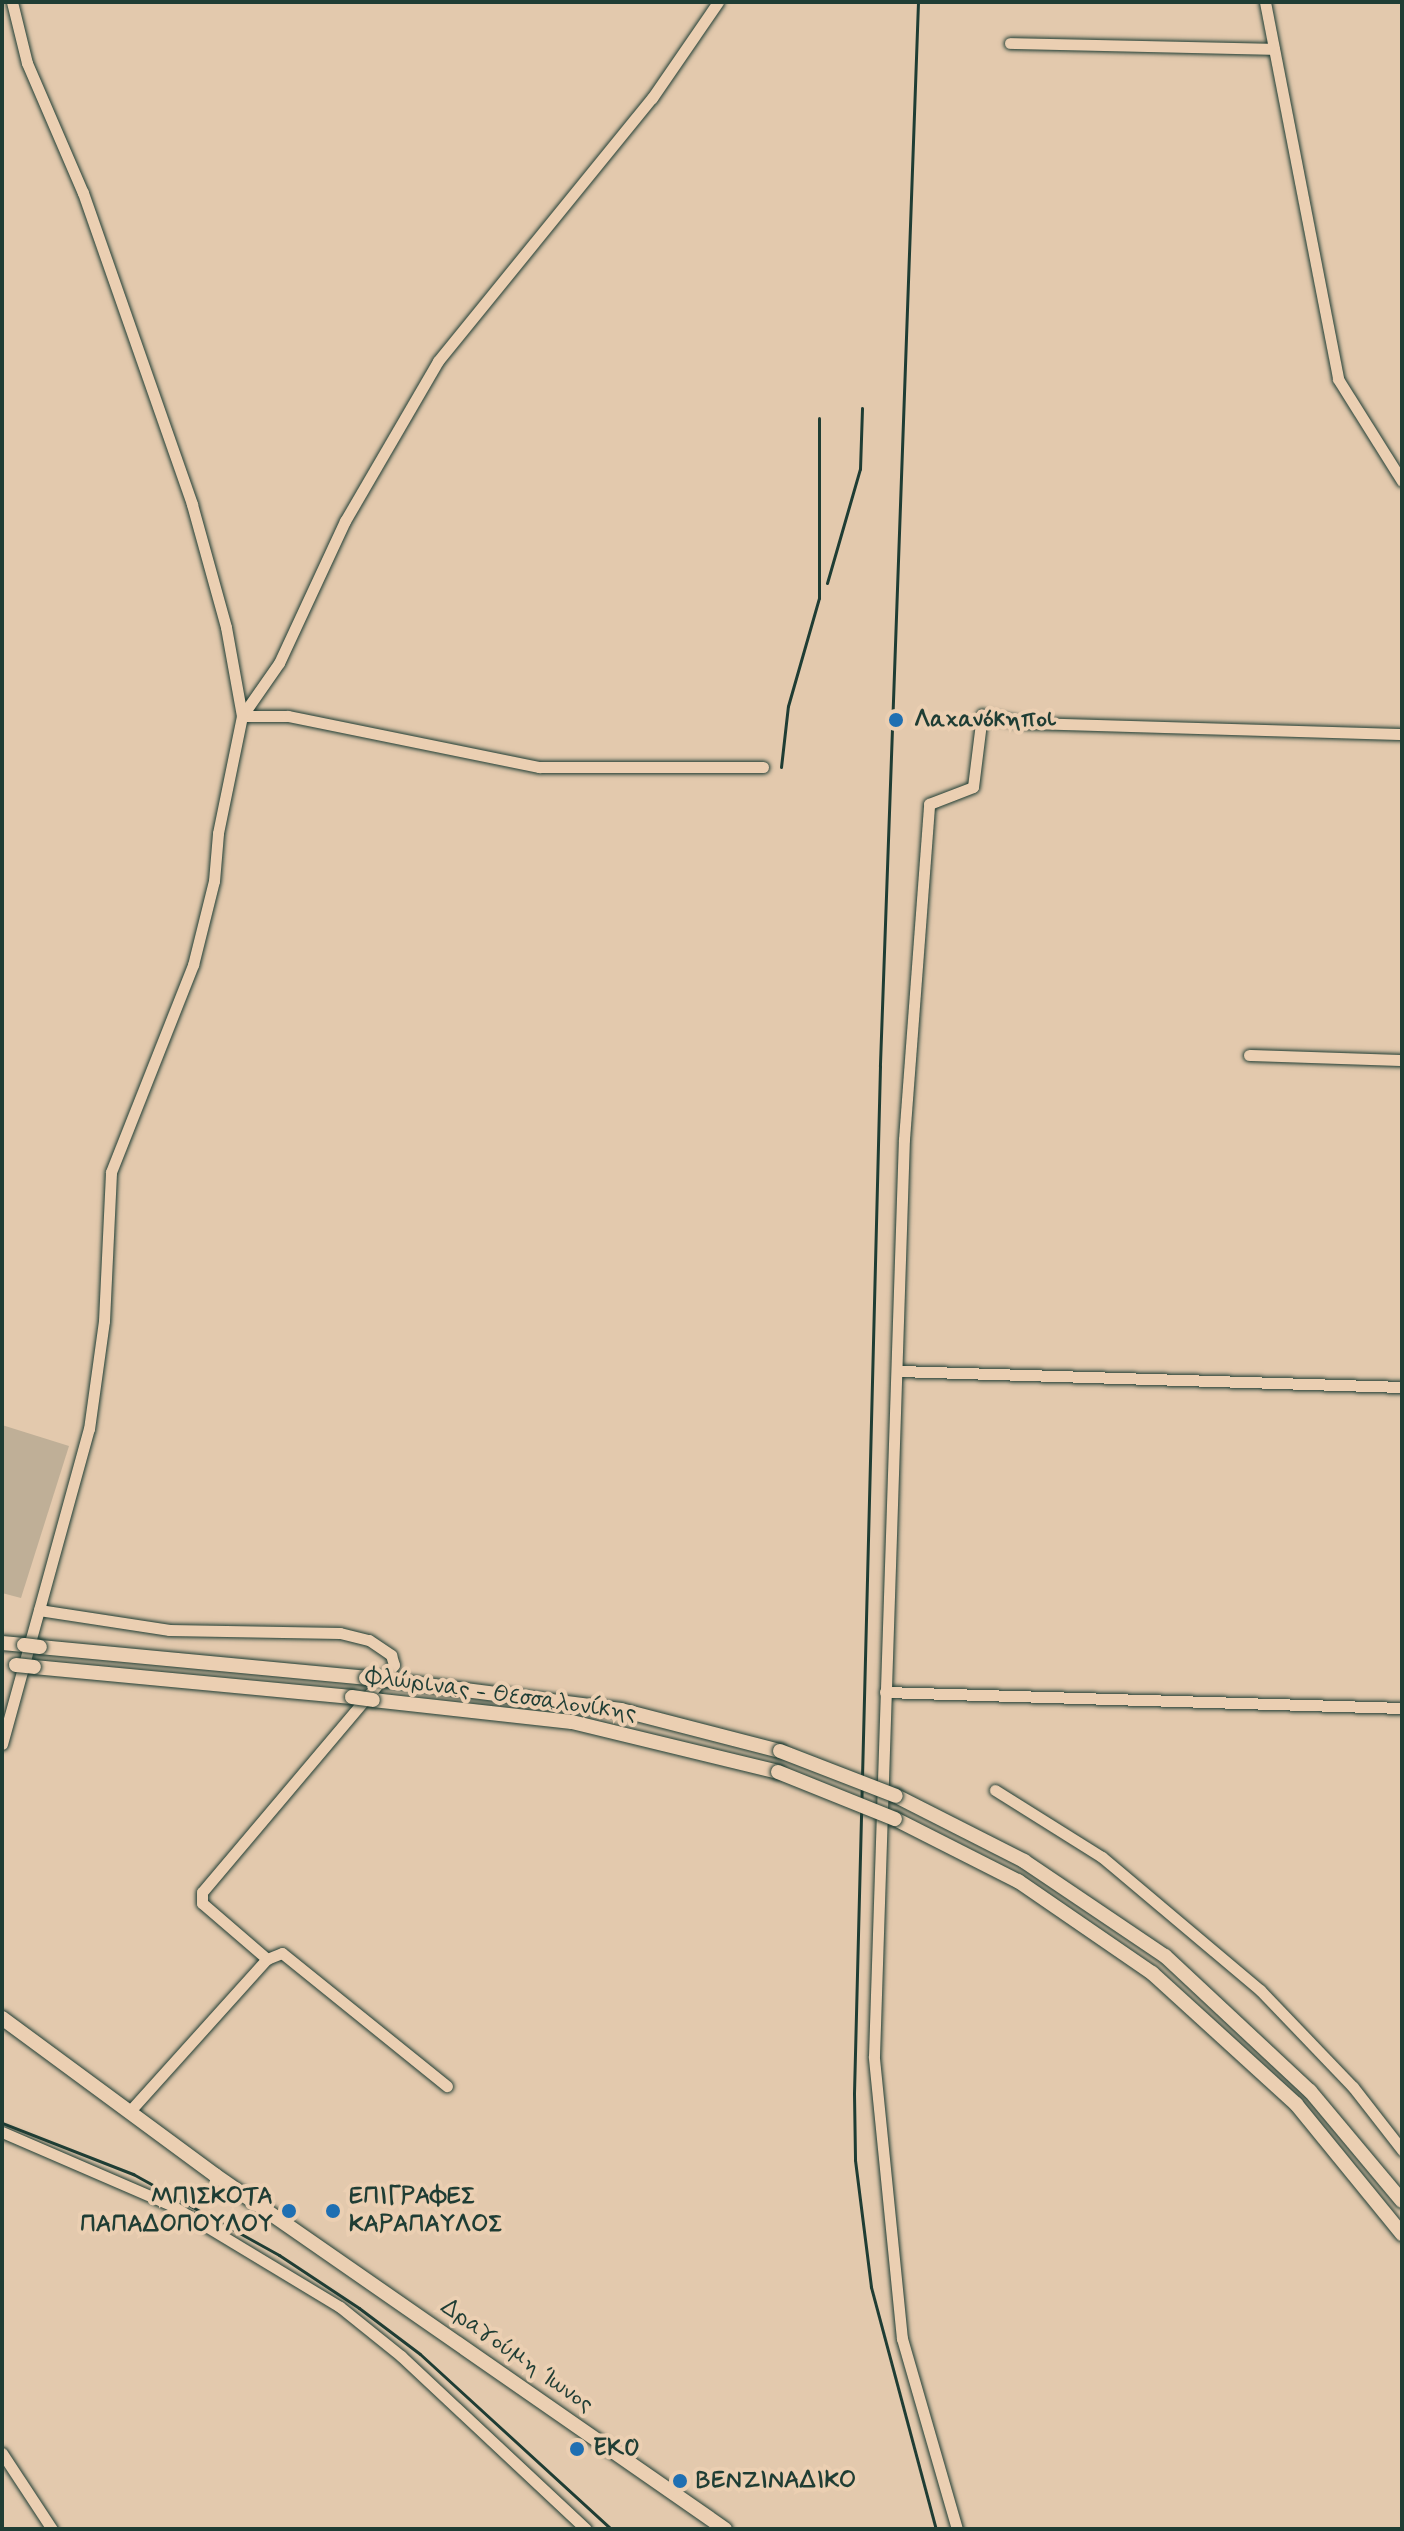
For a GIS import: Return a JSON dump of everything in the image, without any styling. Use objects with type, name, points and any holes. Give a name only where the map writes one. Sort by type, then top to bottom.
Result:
[{"type":"main road","name":"Φλώρινας - Θεσσαλονίκης","points":[[2,1643],[387,1680],[607,1708],[780,1751],[896,1796],[1024,1861],[1165,1956],[1310,2091],[1402,2201]]},
{"type":"main road","name":"Φλώρινας - Θεσσαλονίκης","points":[[9,1664],[572,1722],[778,1772],[895,1819],[1018,1881],[1152,1973],[1296,2104],[1402,2234]]},
{"type":"main road","points":[[2,2018],[129,2112]]},
{"type":"main road","name":"Δραγούμη Ίωνος","points":[[129,2112],[725,2529]]},
{"type":"street","points":[[2,1744],[75,1496],[94,1401],[104,1321],[111,1172],[193,965],[214,881],[218,833],[242,716],[226,627],[192,504],[83,193],[27,63],[12,2]]},
{"type":"street","points":[[242,716],[279,663],[352,507],[438,361],[485,297],[652,98],[718,2]]},
{"type":"street","points":[[1265,2],[1338,379],[1402,481]]},
{"type":"street","points":[[1010,43],[1274,49]]},
{"type":"street","points":[[242,716],[288,716],[539,767],[763,767]]},
{"type":"street","points":[[957,2529],[902,2339],[880,2152],[874,2056],[899,1371],[904,1139],[929,804],[973,787],[981,716],[1027,723],[1402,734]]},
{"type":"street","points":[[1249,1055],[1402,1060]]},
{"type":"street","points":[[899,1371],[1402,1387]]},
{"type":"street","points":[[39,1610],[169,1630],[340,1633],[369,1640],[391,1655],[394,1665],[202,1892],[202,1903],[267,1959]]},
{"type":"street","points":[[885,1692],[1402,1708]]},
{"type":"street","points":[[995,1790],[1102,1857],[1260,1990],[1353,2087],[1402,2150]]},
{"type":"street","points":[[129,2112],[267,1959],[287,1955],[447,2086]]},
{"type":"street","points":[[2,2132],[171,2205],[340,2307],[401,2356],[586,2529]]},
{"type":"street","points":[[2,2453],[52,2529]]},
{"type":"shaded area","points":[[2,1425],[69,1446],[21,1598],[2,1593]]},
{"type":"railway","points":[[918,2],[880,1066],[854,2094],[855,2160],[871,2287],[936,2529]]},
{"type":"railway","points":[[827,583],[860,469],[862,408]]},
{"type":"railway","points":[[781,767],[788,706],[819,598],[819,418]]},
{"type":"railway","points":[[2,2123],[133,2174],[279,2255],[359,2308],[420,2354],[611,2529]]},
{"type":"place","name":"Λαχανόκηποι","points":[[896,720]]},
{"type":"place","name":"ΜΠΙΣΚΟΤΑ ΠΑΠΑΔΟΠΟΥΛΟΥ","points":[[289,2211]]},
{"type":"place","name":"ΕΠΙΓΡΑΦΕΣ ΚΑΡΑΠΑΥΛΟΣ","points":[[333,2211]]},
{"type":"place","name":"EKO","points":[[577,2449]]},
{"type":"place","name":"ΒΕΝΖΙΝΑΔΙΚΟ","points":[[680,2481]]}]
